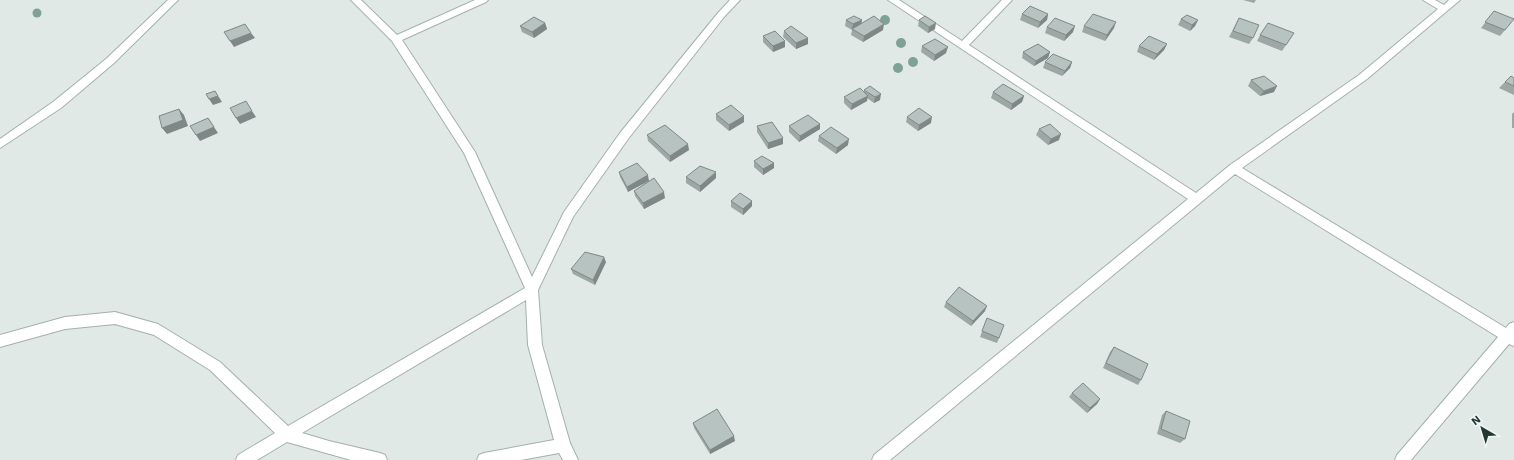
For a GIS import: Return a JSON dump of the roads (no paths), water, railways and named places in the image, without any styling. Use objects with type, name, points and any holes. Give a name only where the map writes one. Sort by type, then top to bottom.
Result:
[{"type":"street","points":[[0,144],[57,105],[110,61],[173,0]]},
{"type":"street","points":[[356,0],[396,39],[469,152],[532,290],[535,345],[562,445],[571,460]]},
{"type":"street","points":[[396,39],[482,0]]},
{"type":"street","points":[[243,460],[532,290],[568,215],[624,136],[721,15],[735,0]]},
{"type":"street","points":[[893,0],[1197,199]]},
{"type":"street","points":[[963,46],[1007,0]]},
{"type":"street","points":[[1428,0],[1443,8]]},
{"type":"street","points":[[879,460],[1234,168],[1363,77],[1443,8],[1455,0]]},
{"type":"street","points":[[1234,168],[1512,335],[1402,460]]},
{"type":"street","points":[[0,341],[66,323],[115,318],[158,330],[216,366],[287,434],[329,448],[380,460]]},
{"type":"street","points":[[484,460],[562,445]]}]
